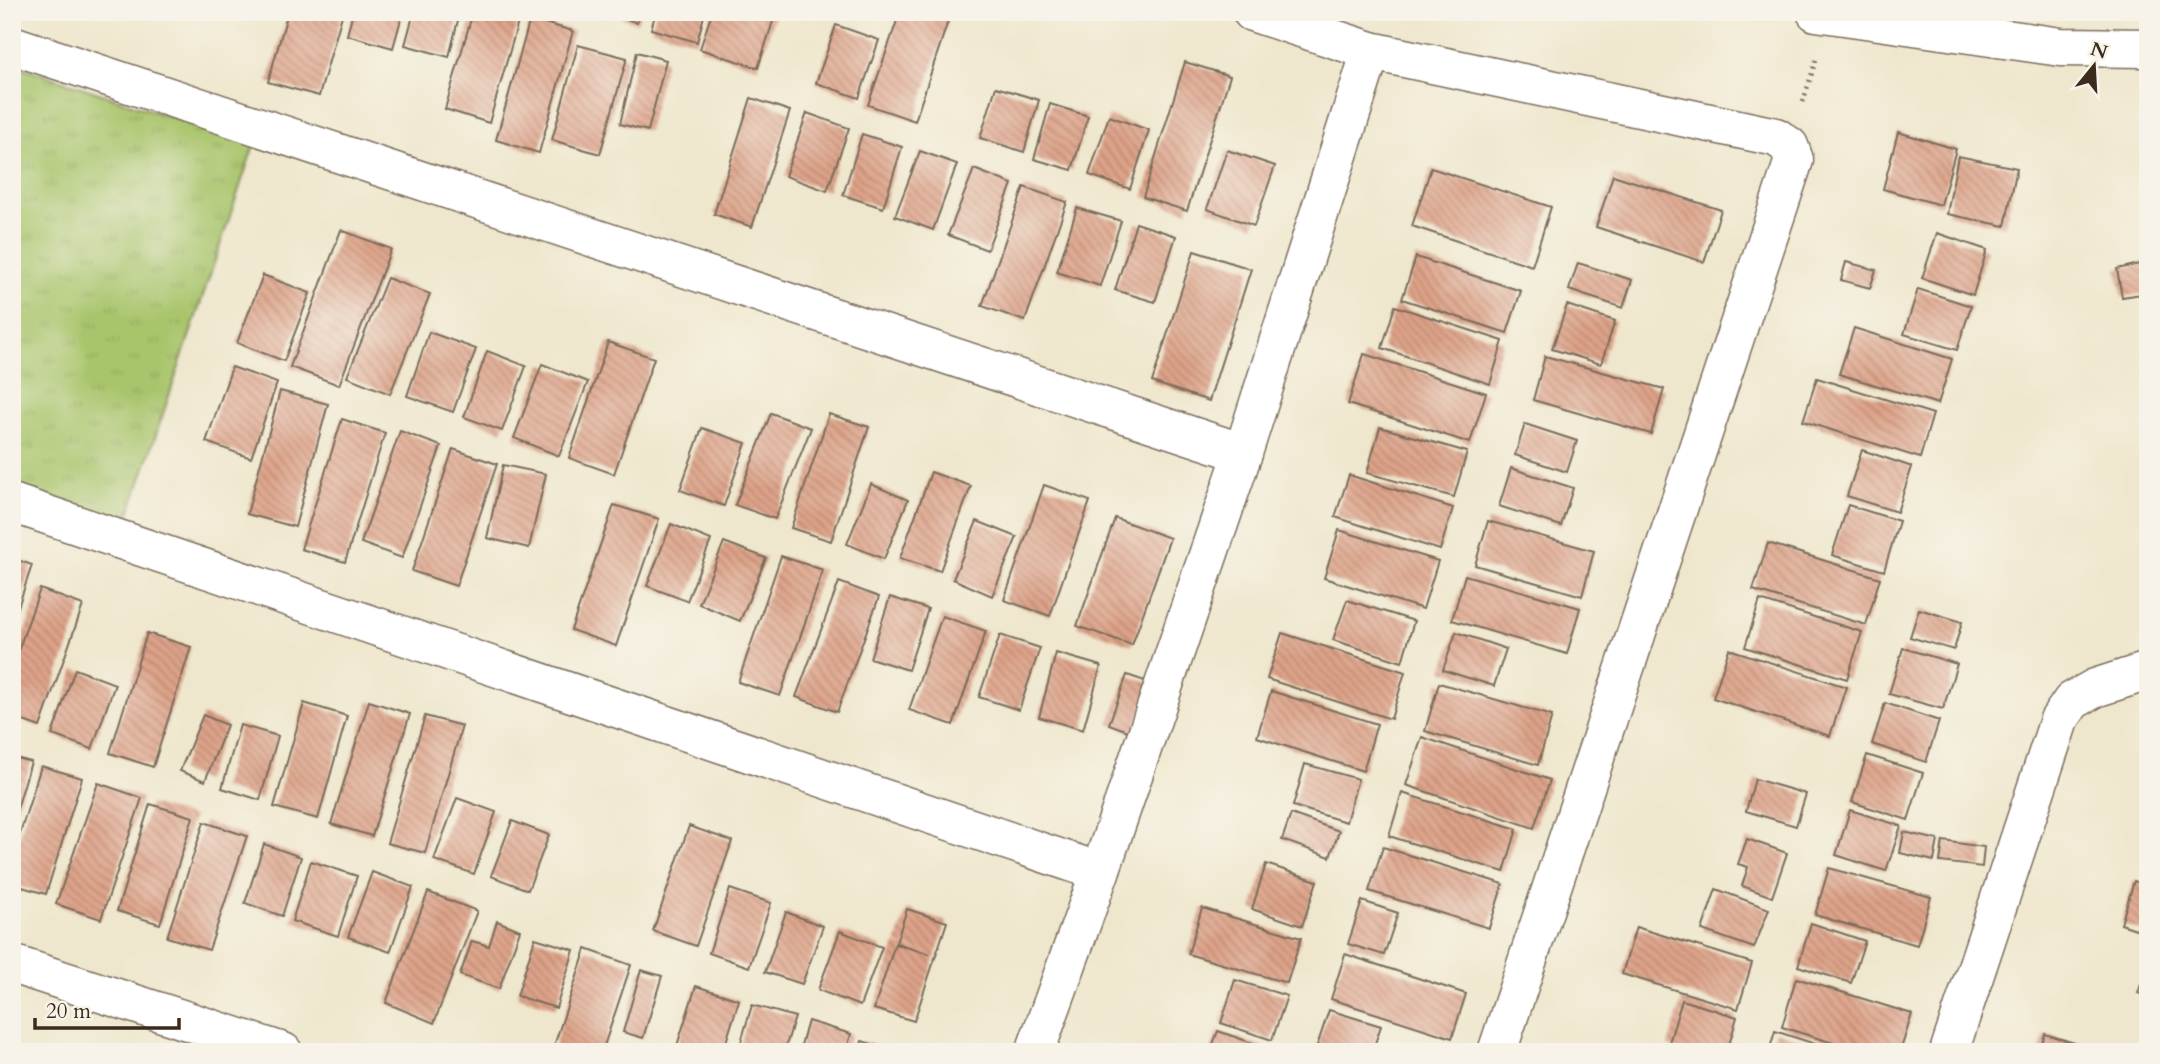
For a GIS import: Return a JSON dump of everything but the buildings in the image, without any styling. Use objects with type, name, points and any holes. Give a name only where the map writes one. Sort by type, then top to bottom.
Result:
[{"type":"street","points":[[1252,12],[1371,51],[1776,137],[1789,146],[1794,160],[1497,1052]]},
{"type":"street","points":[[1823,14],[2060,47],[2148,48]]},
{"type":"street","points":[[12,45],[1243,453]]},
{"type":"street","points":[[1035,1052],[1100,872],[1243,453],[1371,51]]},
{"type":"street","points":[[12,503],[1100,872]]},
{"type":"street","points":[[1949,1052],[2059,720],[2072,701],[2095,688],[2148,671]]},
{"type":"street","points":[[12,964],[283,1052]]},
{"type":"path","points":[[1789,146],[1823,14]]},
{"type":"green space","points":[[12,64],[254,145],[126,523],[12,488]]}]
